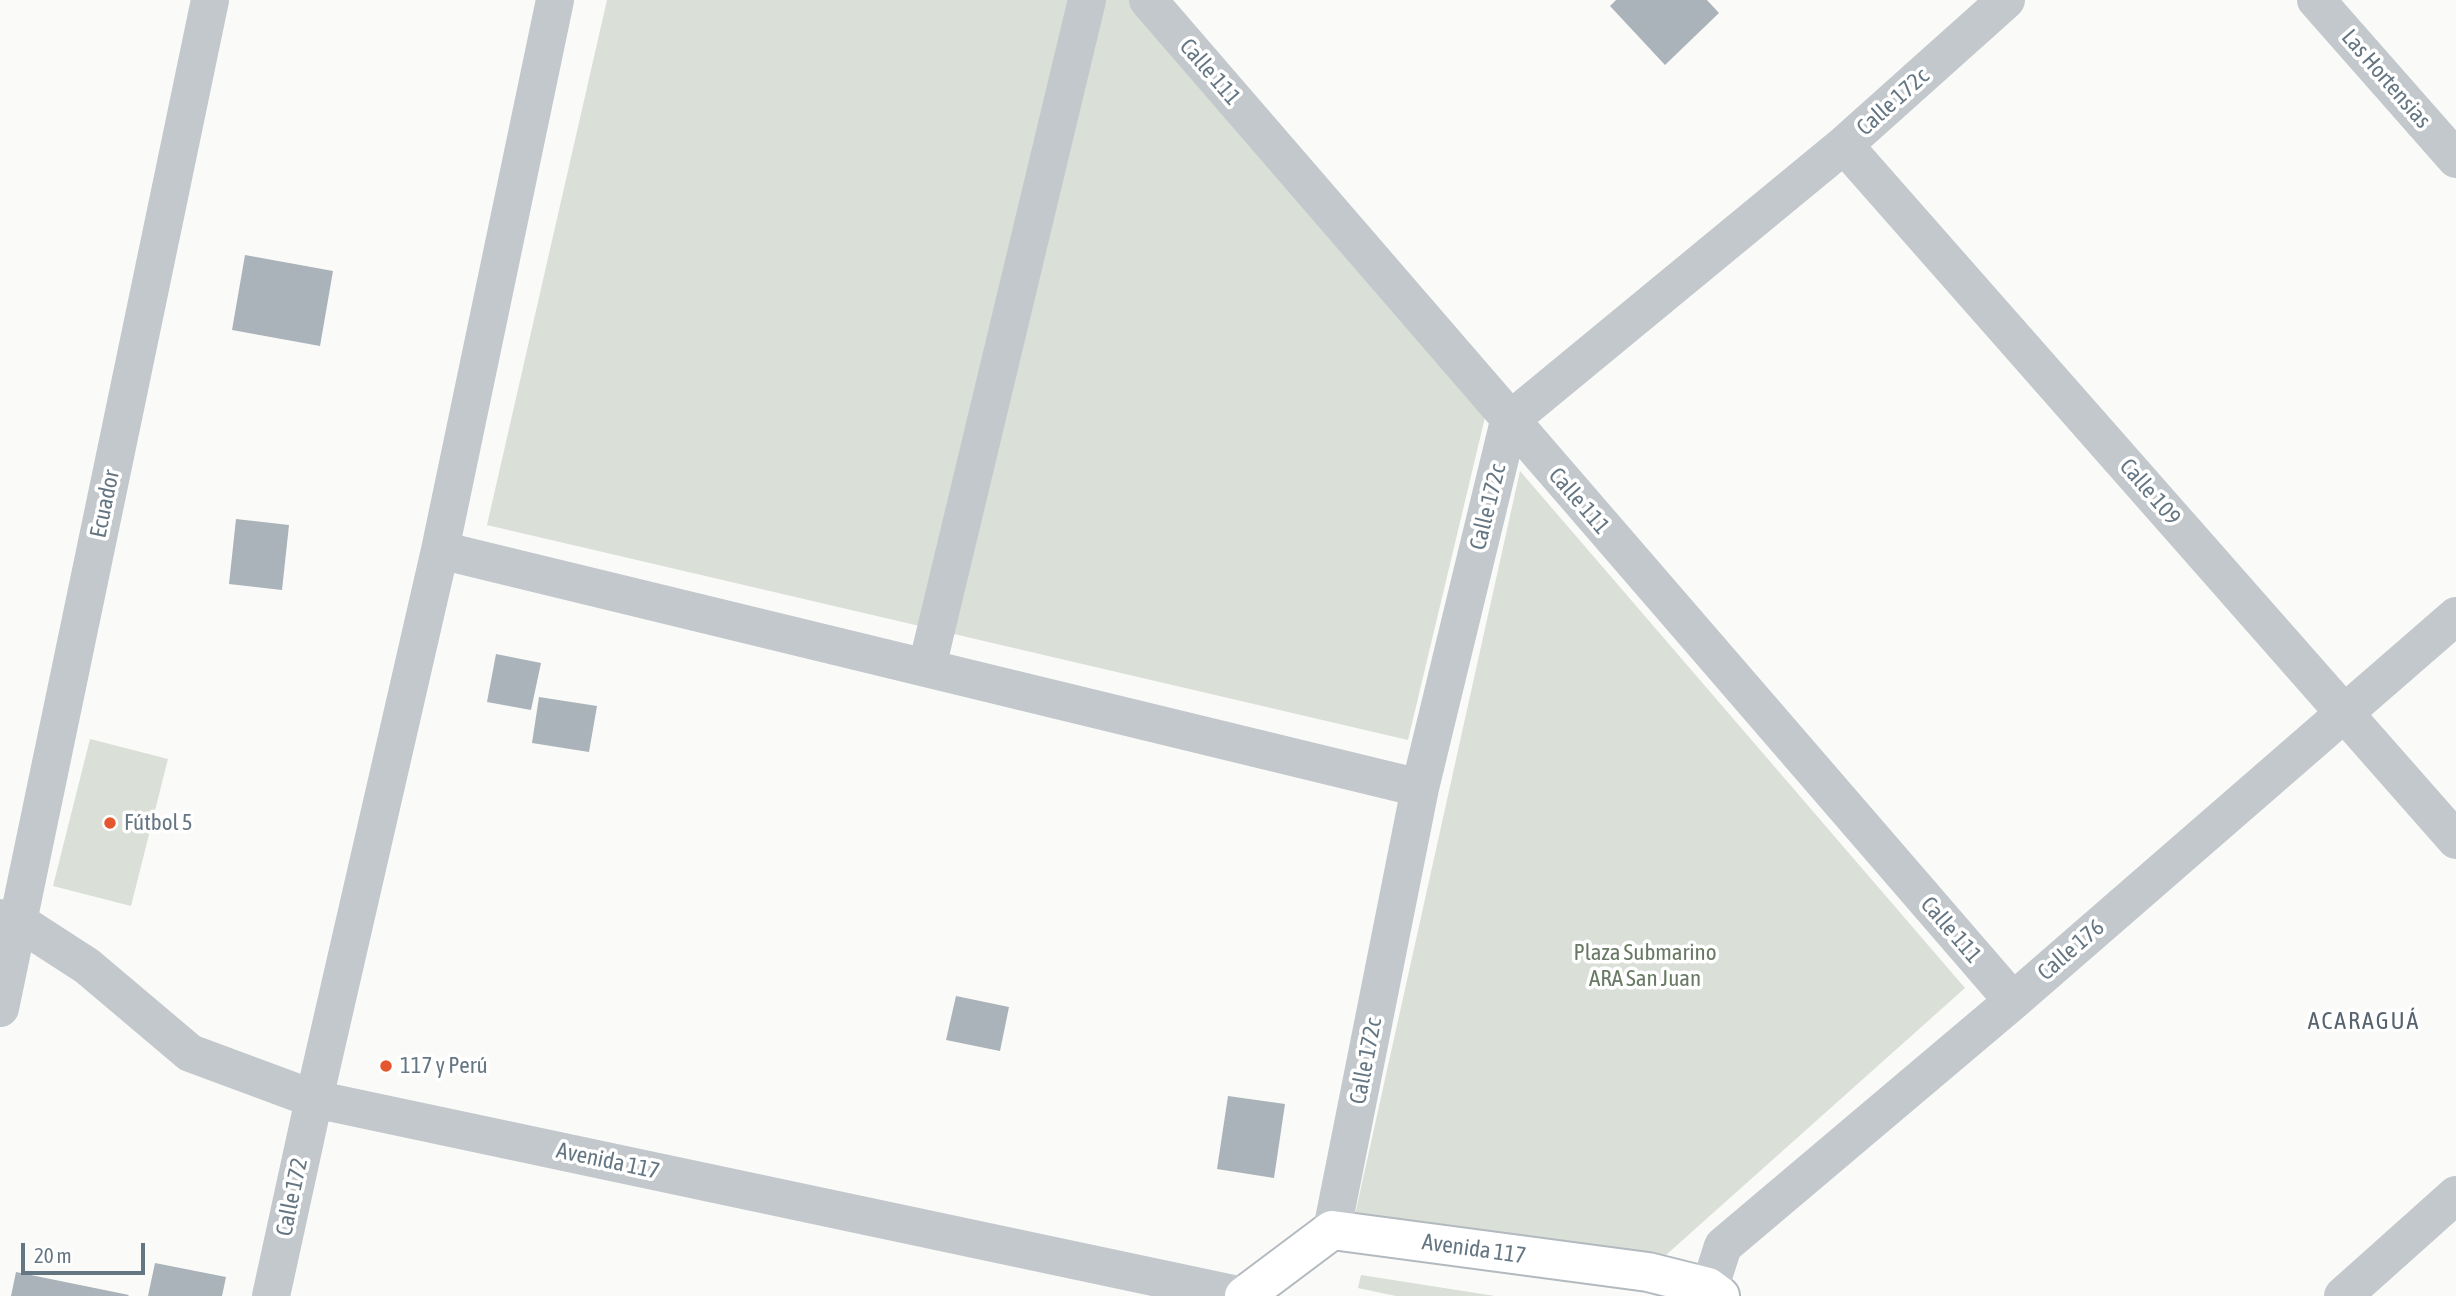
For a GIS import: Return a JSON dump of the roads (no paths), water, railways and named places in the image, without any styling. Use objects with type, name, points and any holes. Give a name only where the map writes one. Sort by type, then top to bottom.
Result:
[{"type":"main road","name":"Avenida 117","points":[[1243,1296],[1332,1230],[1648,1272],[1712,1293]]},
{"type":"street","name":"Ecuador","points":[[0,1008],[9,920],[210,0]]},
{"type":"street","name":"Calle 172","points":[[271,1296],[440,550],[555,0]]},
{"type":"street","points":[[927,667],[1087,0]]},
{"type":"street","name":"Calle 111","points":[[1148,0],[2012,1001]]},
{"type":"street","name":"Las Hortensias","points":[[2316,0],[2456,159]]},
{"type":"street","name":"Calle 172c","points":[[1332,1230],[1420,788],[1509,421],[1844,145],[2004,1]]},
{"type":"street","name":"Calle 109","points":[[1844,145],[2456,840]]},
{"type":"street","points":[[440,550],[1420,788]]},
{"type":"street","name":"Calle 176","points":[[1712,1293],[1723,1246],[2012,1001],[2456,616]]},
{"type":"street","name":"Avenida 117","points":[[9,920],[87,966],[190,1053],[314,1098],[1243,1296]]},
{"type":"street","points":[[2343,1296],[2456,1195]]},
{"type":"place","name":"Fútbol 5","points":[[110,823]]},
{"type":"place","name":"117 y Perú","points":[[386,1066]]},
{"type":"district","name":"ACARAGUÁ","points":[[2364,1021]]},
{"type":"park label","name":"Plaza Submarino ARA San Juan","points":[[1645,966]]}]
